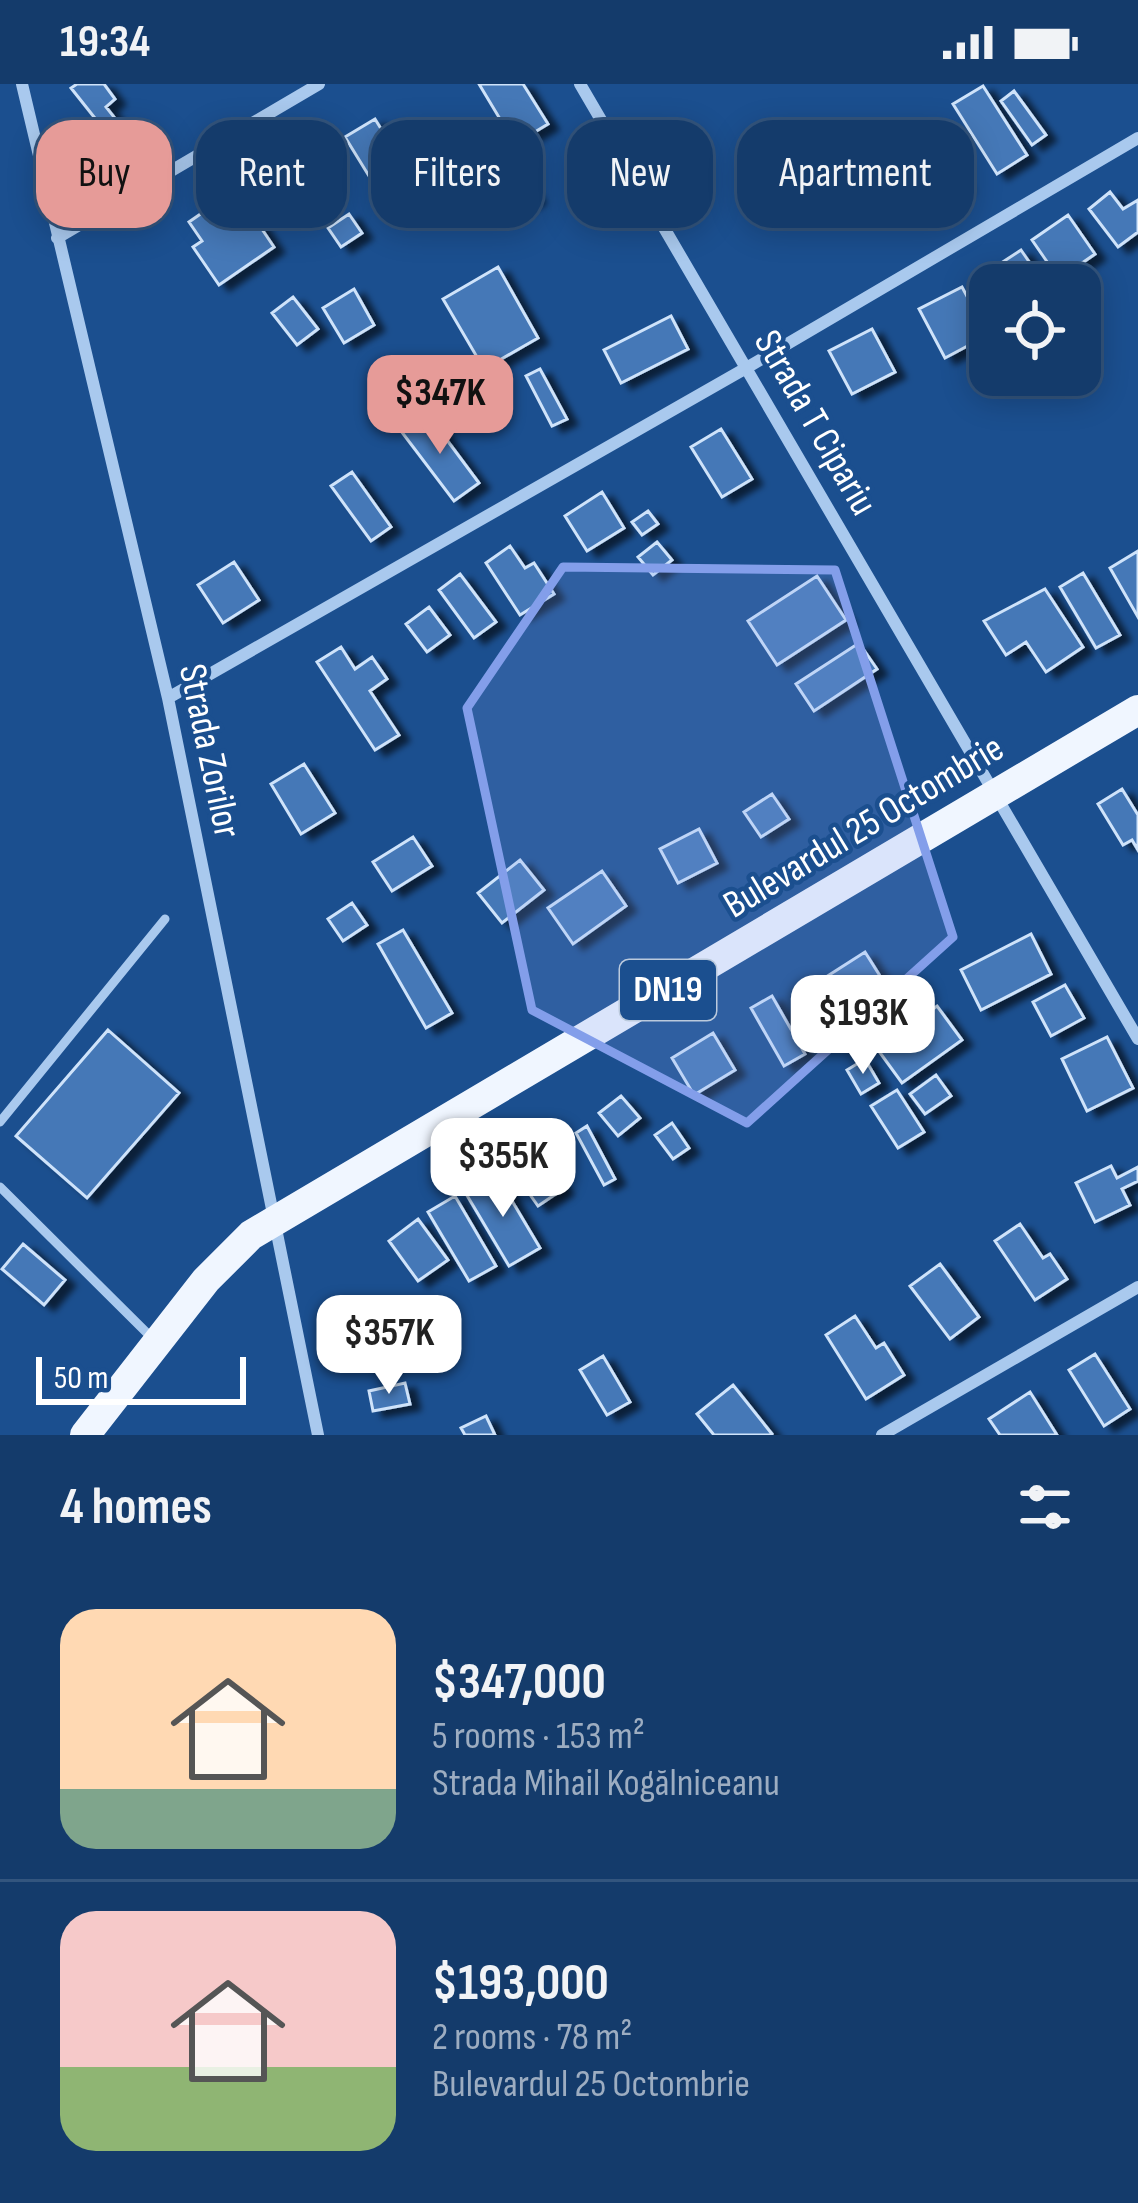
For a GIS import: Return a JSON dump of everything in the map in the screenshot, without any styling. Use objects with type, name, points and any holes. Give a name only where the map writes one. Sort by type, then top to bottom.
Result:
[{"type":"main road","name":"Bulevardul 25 Octombrie","points":[[158,1344],[228,1256],[275,1218],[1138,710]]},
{"type":"main road","name":"DN19","points":[[85,1435],[158,1344]]},
{"type":"street","name":"Strada Zorilor","points":[[22,84],[168,698],[318,1435]]},
{"type":"street","points":[[57,238],[319,84]]},
{"type":"street","name":"Strada T Cipariu","points":[[580,84],[1138,1040]]},
{"type":"street","points":[[168,698],[1138,138]]},
{"type":"street","points":[[882,1435],[1138,1286]]},
{"type":"lane","points":[[0,1122],[165,920]]},
{"type":"lane","points":[[0,1187],[158,1344]]},
{"type":"highlighted area","points":[[563,567],[835,570],[953,937],[747,1123],[532,1010],[467,708]]},
{"type":"building","points":[[104,84],[115,99],[106,107],[114,117],[96,120],[71,88]]},
{"type":"building","points":[[479,84],[523,84],[548,124],[543,127],[543,120],[501,120]]},
{"type":"building","points":[[983,86],[1027,155],[997,174],[974,137],[974,120],[963,120],[953,104]]},
{"type":"building","points":[[1014,91],[1046,135],[1032,145],[1001,101]]},
{"type":"building","points":[[371,121],[371,179],[347,140]]},
{"type":"building","points":[[1110,192],[1123,209],[1138,200],[1138,232],[1118,247],[1089,209]]},
{"type":"building","points":[[347,215],[362,233],[341,247],[328,228],[347,228]]},
{"type":"building","points":[[1068,215],[1095,254],[1081,264],[1049,264],[1032,240]]},
{"type":"building","points":[[196,217],[196,228],[261,228],[274,247],[219,285],[193,247],[202,241],[189,222]]},
{"type":"building","points":[[1021,250],[1031,264],[1000,264]]},
{"type":"building","points":[[498,267],[538,338],[484,369],[443,299]]},
{"type":"building","points":[[962,287],[969,300],[969,345],[945,358],[919,309]]},
{"type":"building","points":[[354,289],[374,325],[344,343],[323,308]]},
{"type":"building","points":[[293,297],[318,329],[297,345],[272,313]]},
{"type":"building","points":[[671,316],[688,349],[621,383],[604,350]]},
{"type":"building","points":[[872,329],[895,372],[852,394],[829,351]]},
{"type":"building","points":[[540,369],[567,419],[552,426],[526,376]]},
{"type":"building","points":[[426,412],[479,483],[454,501],[401,431]]},
{"type":"building","points":[[721,429],[752,479],[722,497],[691,447]]},
{"type":"building","points":[[352,472],[391,527],[371,541],[331,486]]},
{"type":"building","points":[[602,492],[624,528],[587,551],[565,516]]},
{"type":"building","points":[[648,511],[658,524],[642,535],[632,522]]},
{"type":"building","points":[[657,542],[672,560],[653,575],[638,557]]},
{"type":"building","points":[[510,546],[525,568],[534,563],[554,594],[520,615],[486,563]]},
{"type":"building","points":[[1138,551],[1138,617],[1110,568]]},
{"type":"building","points":[[234,562],[259,600],[223,623],[198,585]]},
{"type":"building","points":[[1083,573],[1120,635],[1096,648],[1060,587]]},
{"type":"building","points":[[460,574],[496,622],[474,638],[439,590]]},
{"type":"building","points":[[817,576],[846,620],[777,665],[748,621]]},
{"type":"building","points":[[1045,589],[1083,647],[1046,672],[1026,642],[1006,655],[984,621]]},
{"type":"building","points":[[429,607],[450,635],[427,652],[406,624]]},
{"type":"building","points":[[859,643],[877,669],[814,711],[796,684]]},
{"type":"building","points":[[341,647],[355,669],[372,657],[387,679],[370,691],[399,735],[375,750],[317,662]]},
{"type":"building","points":[[304,764],[335,813],[301,834],[271,784]]},
{"type":"building","points":[[1122,789],[1138,815],[1138,850],[1132,840],[1123,845],[1098,804]]},
{"type":"building","points":[[772,794],[789,819],[761,837],[744,812]]},
{"type":"building","points":[[699,829],[717,863],[678,883],[660,849]]},
{"type":"building","points":[[413,837],[432,866],[392,891],[373,862]]},
{"type":"building","points":[[520,860],[544,890],[502,923],[478,893]]},
{"type":"building","points":[[602,871],[626,906],[573,944],[548,908]]},
{"type":"building","points":[[352,903],[367,925],[343,941],[328,919]]},
{"type":"building","points":[[403,930],[452,1013],[426,1028],[378,944]]},
{"type":"building","points":[[1031,934],[1051,974],[981,1010],[961,970]]},
{"type":"building","points":[[865,952],[880,976],[871,981],[897,1022],[873,1037],[848,995],[840,1000],[826,977]]},
{"type":"building","points":[[1065,985],[1084,1018],[1051,1036],[1033,1002]]},
{"type":"building","points":[[772,996],[805,1054],[784,1066],[751,1008]]},
{"type":"building","points":[[937,1006],[962,1040],[902,1083],[878,1050]]},
{"type":"building","points":[[108,1030],[179,1093],[87,1198],[16,1136]]},
{"type":"building","points":[[713,1033],[735,1070],[694,1095],[672,1058]]},
{"type":"building","points":[[1107,1037],[1133,1088],[1087,1111],[1062,1059]]},
{"type":"building","points":[[865,1059],[879,1083],[861,1094],[847,1070]]},
{"type":"building","points":[[936,1075],[951,1096],[925,1114],[910,1094]]},
{"type":"building","points":[[897,1090],[924,1132],[898,1148],[871,1106]]},
{"type":"building","points":[[621,1096],[640,1118],[618,1136],[599,1113]]},
{"type":"building","points":[[672,1123],[689,1148],[673,1159],[655,1135]]},
{"type":"building","points":[[587,1126],[615,1179],[604,1185],[576,1133]]},
{"type":"building","points":[[540,1155],[563,1189],[538,1206],[514,1172]]},
{"type":"building","points":[[1111,1166],[1117,1178],[1138,1167],[1138,1181],[1122,1189],[1130,1205],[1095,1222],[1076,1183]]},
{"type":"building","points":[[496,1174],[540,1248],[509,1266],[465,1192]]},
{"type":"building","points":[[455,1196],[496,1266],[469,1281],[428,1212]]},
{"type":"building","points":[[418,1219],[448,1260],[418,1281],[389,1241]]},
{"type":"building","points":[[1020,1224],[1043,1258],[1050,1254],[1067,1279],[1035,1300],[995,1241]]},
{"type":"building","points":[[23,1244],[65,1280],[44,1305],[2,1269]]},
{"type":"building","points":[[940,1264],[979,1317],[950,1339],[910,1286]]},
{"type":"building","points":[[855,1316],[876,1348],[884,1343],[904,1375],[866,1399],[826,1335]]},
{"type":"building","points":[[1095,1354],[1130,1409],[1104,1426],[1069,1370]]},
{"type":"building","points":[[603,1356],[630,1402],[607,1415],[580,1370]]},
{"type":"building","points":[[405,1383],[410,1404],[373,1411],[369,1391]]},
{"type":"building","points":[[733,1385],[771,1435],[714,1435],[697,1414]]},
{"type":"building","points":[[1030,1392],[1057,1435],[1000,1435],[989,1419]]},
{"type":"building","points":[[486,1416],[495,1435],[465,1435],[461,1428]]}]
